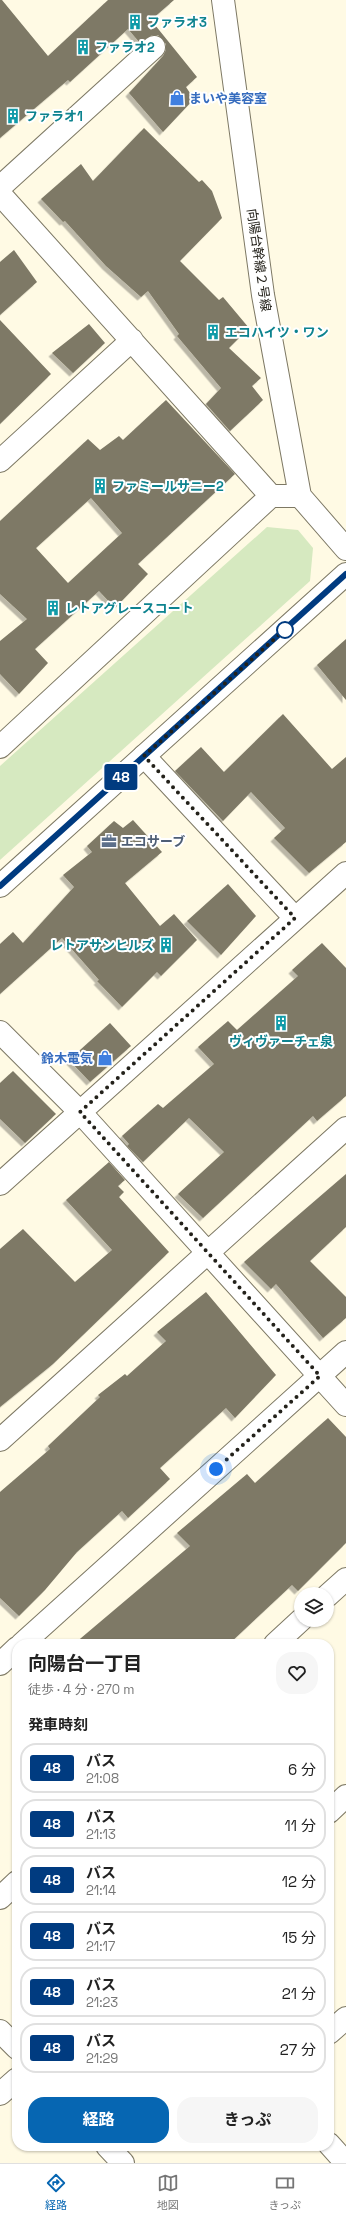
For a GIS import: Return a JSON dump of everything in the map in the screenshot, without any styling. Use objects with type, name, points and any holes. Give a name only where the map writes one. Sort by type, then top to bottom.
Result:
[{"type":"street","name":"向陽台幹線２号線","points":[[223,0],[263,295],[300,496]]},
{"type":"street","points":[[0,188],[154,47]]},
{"type":"street","points":[[0,194],[271,496]]},
{"type":"street","points":[[0,461],[132,340]]},
{"type":"street","points":[[0,747],[271,496],[300,496],[346,549]]},
{"type":"street","points":[[0,886],[346,574]]},
{"type":"street","points":[[144,756],[295,918]]},
{"type":"street","points":[[0,1184],[346,873]]},
{"type":"street","points":[[0,1032],[80,1112],[346,1406]]},
{"type":"street","points":[[0,1440],[346,1128]]},
{"type":"street","points":[[28,1639],[346,1352]]},
{"type":"street","points":[[334,1590],[346,1579]]},
{"type":"street","points":[[280,1639],[294,1626]]},
{"type":"street","points":[[0,1664],[12,1653]]},
{"type":"street","points":[[334,1807],[346,1796]]},
{"type":"street","points":[[0,1898],[12,1887]]},
{"type":"street","points":[[334,2029],[346,2018]]},
{"type":"street","points":[[0,2031],[12,2043]]},
{"type":"street","points":[[0,2094],[12,2083]]},
{"type":"street","points":[[334,2150],[346,2163]]},
{"type":"street","points":[[111,2151],[122,2163]]},
{"type":"green space","points":[[267,527],[298,530],[313,548],[310,581],[0,860],[0,766]]},
{"type":"building","points":[[0,0],[2,0],[48,56],[108,0],[174,0],[151,20],[197,77],[186,87],[194,99],[163,132],[129,93],[163,56],[166,50],[166,44],[158,35],[152,35],[140,43],[128,29],[70,82],[68,80],[0,138]]},
{"type":"building","points":[[144,128],[199,182],[202,180],[212,191],[222,218],[180,261],[219,300],[223,297],[249,328],[229,348],[261,378],[252,386],[263,400],[230,431],[206,404],[221,388],[177,336],[179,334],[148,291],[141,297],[106,266],[65,221],[63,222],[41,199],[81,164],[93,181]]},
{"type":"building","points":[[14,250],[37,282],[0,315],[0,262]]},
{"type":"building","points":[[0,320],[51,374],[0,424]]},
{"type":"building","points":[[89,324],[105,343],[73,373],[52,353]]},
{"type":"building","points":[[166,400],[235,474],[138,564],[148,574],[115,608],[99,591],[35,649],[48,663],[19,694],[0,674],[0,641],[27,619],[0,594],[0,521],[88,439],[100,450],[119,436],[123,440]],"holes":[[[91,498],[122,533],[68,583],[36,548]]]},
{"type":"building","points":[[346,639],[346,700],[317,665]]},
{"type":"building","points":[[283,714],[332,769],[346,757],[346,842],[309,873],[274,838],[285,828],[251,792],[223,821],[175,771],[201,747],[224,772]]},
{"type":"building","points":[[133,820],[162,852],[125,883],[160,926],[174,914],[197,940],[161,976],[157,972],[122,1007],[97,981],[99,980],[62,938],[0,994],[0,944],[13,932],[23,943],[74,887],[63,875],[92,852],[87,846],[114,821],[123,828]]},
{"type":"building","points":[[228,884],[256,916],[221,955],[187,921]]},
{"type":"building","points":[[322,943],[346,968],[346,1096],[317,1121],[313,1116],[203,1218],[178,1194],[224,1152],[189,1118],[143,1162],[127,1146],[129,1144],[122,1136],[158,1104],[163,1108],[214,1064],[198,1047],[228,1021],[237,1030],[298,976],[292,970]]},
{"type":"building","points":[[110,1023],[131,1046],[90,1082],[69,1060]]},
{"type":"building","points":[[13,1071],[56,1114],[25,1143],[0,1119],[0,1083]]},
{"type":"building","points":[[109,1162],[125,1180],[118,1186],[124,1192],[119,1197],[169,1252],[53,1364],[0,1407],[0,1249],[23,1229],[75,1282],[112,1250],[66,1200]]},
{"type":"building","points":[[346,1174],[346,1227],[310,1261],[346,1297],[346,1318],[323,1338],[276,1284],[271,1289],[244,1262]]},
{"type":"building","points":[[206,1292],[276,1375],[235,1418],[226,1408],[160,1468],[170,1479],[128,1518],[122,1511],[77,1552],[45,1590],[19,1616],[0,1598],[0,1492],[50,1449],[48,1446],[100,1397],[98,1395],[125,1374],[127,1376],[166,1341],[157,1332]]},
{"type":"building","points":[[328,1418],[346,1437],[346,1543],[302,1587],[294,1587],[292,1585],[234,1639],[80,1639],[190,1546],[177,1533],[247,1474],[255,1483]]},
{"type":"bus line","name":"48","points":[[0,886],[346,574]]},
{"type":"place","name":"ファラオ3","points":[[135,22]]},
{"type":"place","name":"ファラオ2","points":[[83,47]]},
{"type":"place","name":"まいや美容室","points":[[177,98]]},
{"type":"place","name":"ファラオ1","points":[[13,116]]},
{"type":"place","name":"エコハイツ・ワン","points":[[213,332]]},
{"type":"place","name":"ファミールサニー2","points":[[100,486]]},
{"type":"place","name":"レトアグレースコート","points":[[53,608]]},
{"type":"place","name":"エコサーブ","points":[[109,841]]},
{"type":"place","name":"レトアサンヒルズ","points":[[166,945]]},
{"type":"place","name":"ヴィヴァーチェ泉","points":[[281,1023]]},
{"type":"place","name":"鈴木電気","points":[[105,1058]]},
{"type":"route","points":[[216,1469],[320,1376],[80,1112],[295,918],[144,756],[290,625],[285,630]]}]
